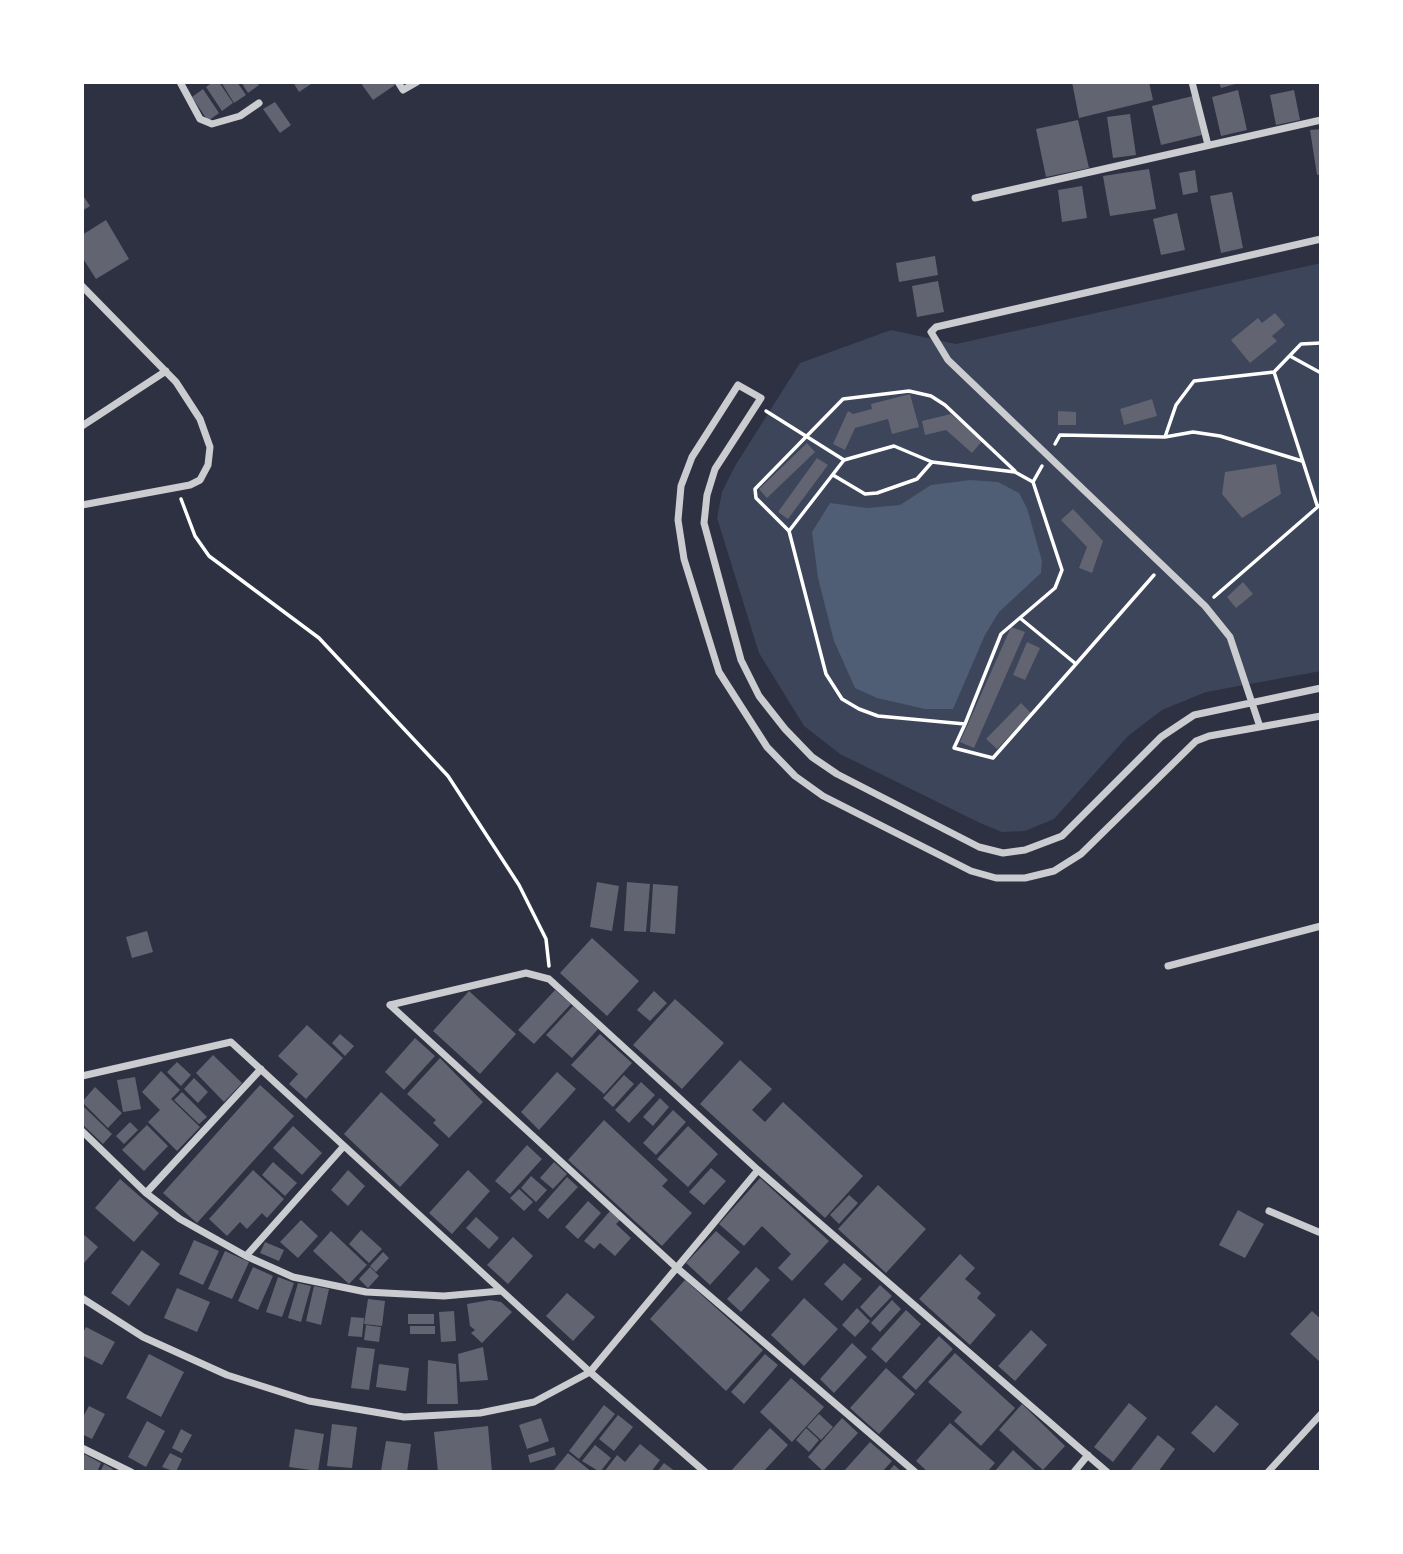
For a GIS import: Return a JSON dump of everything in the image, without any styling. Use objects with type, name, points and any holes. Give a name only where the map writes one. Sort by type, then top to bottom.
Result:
[{"type":"street","points":[[180,82],[200,119],[212,124],[240,116],[259,103]]},
{"type":"street","points":[[398,82],[403,90],[417,82]]},
{"type":"street","points":[[1192,82],[1208,145]]},
{"type":"street","points":[[975,198],[1321,120]]},
{"type":"street","points":[[1260,727],[1230,637],[1205,606],[948,360],[931,332],[936,327],[1321,239]]},
{"type":"street","points":[[82,286],[85,295],[166,371],[200,419],[210,447],[208,466],[200,480],[178,487],[82,505]]},
{"type":"street","points":[[82,426],[166,371]]},
{"type":"street","points":[[1321,688],[1194,715],[1161,737],[1062,835],[1025,850],[1003,853],[979,847],[837,774],[812,757],[785,729],[760,696],[741,660],[704,523],[707,495],[715,469],[761,398],[738,385],[692,457],[681,486],[678,520],[684,559],[719,672],[766,747],[795,776],[823,796],[971,871],[996,878],[1025,878],[1054,871],[1081,854],[1196,741],[1209,736],[1321,716]]},
{"type":"street","points":[[1168,966],[1321,926]]},
{"type":"street","points":[[915,1472],[677,1268],[390,1005],[526,972],[549,979],[758,1170],[1107,1472]]},
{"type":"street","points":[[82,1076],[231,1042],[590,1372],[705,1472]]},
{"type":"street","points":[[146,1193],[261,1069]]},
{"type":"street","points":[[82,1131],[146,1193],[180,1219],[246,1256],[293,1277],[366,1292],[444,1296],[501,1291]]},
{"type":"street","points":[[246,1256],[344,1146]]},
{"type":"street","points":[[82,1298],[142,1338],[227,1375],[309,1401],[404,1417],[480,1413],[534,1402],[590,1372],[758,1170]]},
{"type":"street","points":[[1269,1210],[1321,1233]]},
{"type":"street","points":[[1268,1472],[1321,1414]]},
{"type":"street","points":[[82,1448],[131,1472]]},
{"type":"street","points":[[1074,1472],[1088,1455]]},
{"type":"path","points":[[1165,437],[1176,405],[1194,381],[1274,372],[1301,344],[1321,343]]},
{"type":"path","points":[[1290,356],[1321,373]]},
{"type":"path","points":[[1205,606],[1319,505],[1274,372]]},
{"type":"path","points":[[965,724],[877,716],[842,699],[826,674],[789,531],[756,498],[755,489],[843,399],[909,391],[931,396],[945,405],[1015,472],[1032,482],[1062,570],[1055,588],[1001,634],[965,724],[954,748],[992,758],[1162,565]]},
{"type":"path","points":[[758,405],[805,438],[844,460]]},
{"type":"path","points":[[1032,482],[1060,435],[1165,437],[1194,432],[1220,436],[1302,461]]},
{"type":"path","points":[[789,531],[844,460],[894,446],[932,462],[1015,472]]},
{"type":"path","points":[[832,475],[865,494],[877,494],[917,479],[932,462]]},
{"type":"path","points":[[178,487],[194,536],[209,556],[319,638],[448,776],[519,885],[547,939],[549,979]]},
{"type":"path","points":[[1020,618],[1076,664]]},
{"type":"shaded area","points":[[1321,263],[1321,671],[1206,692],[1162,710],[1128,736],[1054,819],[1025,831],[1002,832],[980,823],[840,754],[804,726],[759,653],[717,518],[722,492],[735,466],[800,363],[891,330],[956,344]]},
{"type":"shaded area","points":[[970,480],[998,482],[1019,493],[1027,508],[1042,561],[1041,573],[999,612],[985,635],[953,709],[925,709],[877,698],[855,688],[834,641],[818,578],[812,532],[830,503],[867,508],[900,505],[931,485]]},
{"type":"building","points":[[213,82],[219,82],[233,103],[222,111],[206,87]]},
{"type":"building","points":[[221,82],[237,82],[246,95],[234,103]]},
{"type":"building","points":[[241,82],[257,82],[259,85],[248,93]]},
{"type":"building","points":[[293,82],[314,82],[299,92]]},
{"type":"building","points":[[360,82],[393,82],[395,85],[373,100]]},
{"type":"building","points":[[1072,82],[1149,82],[1153,100],[1079,118]]},
{"type":"building","points":[[1219,82],[1239,82],[1239,83],[1221,88]]},
{"type":"building","points":[[203,89],[219,113],[208,121],[192,97]]},
{"type":"building","points":[[1238,90],[1247,130],[1221,136],[1212,97]]},
{"type":"building","points":[[1294,90],[1300,120],[1276,125],[1270,95]]},
{"type":"building","points":[[1193,96],[1202,135],[1161,145],[1152,106]]},
{"type":"building","points":[[275,102],[291,125],[280,133],[263,109]]},
{"type":"building","points":[[1130,114],[1136,155],[1113,158],[1107,117]]},
{"type":"building","points":[[1078,120],[1089,168],[1046,177],[1036,129]]},
{"type":"building","points":[[1321,129],[1321,174],[1317,175],[1310,130]]},
{"type":"building","points":[[1149,169],[1156,209],[1110,216],[1103,176]]},
{"type":"building","points":[[1195,170],[1198,192],[1183,195],[1179,173]]},
{"type":"building","points":[[1082,186],[1087,218],[1062,222],[1058,190]]},
{"type":"building","points":[[1232,192],[1243,248],[1221,253],[1210,196]]},
{"type":"building","points":[[82,194],[90,206],[82,211]]},
{"type":"building","points":[[1177,213],[1185,250],[1161,255],[1153,219]]},
{"type":"building","points":[[106,220],[129,259],[96,279],[82,257],[82,235]]},
{"type":"building","points":[[935,256],[938,275],[899,282],[896,263]]},
{"type":"building","points":[[938,281],[944,312],[917,317],[912,286]]},
{"type":"building","points":[[1275,313],[1285,325],[1272,336],[1277,341],[1250,363],[1231,340],[1258,318],[1262,323]]},
{"type":"building","points":[[910,394],[919,427],[892,434],[888,419],[855,428],[845,450],[833,444],[848,411],[853,414],[872,409],[871,404]]},
{"type":"building","points":[[1152,399],[1157,416],[1124,425],[1120,409]]},
{"type":"building","points":[[1058,411],[1076,412],[1076,425],[1058,425]]},
{"type":"building","points":[[951,414],[982,441],[972,453],[946,430],[925,435],[922,421]]},
{"type":"building","points":[[807,443],[815,452],[767,498],[759,489]]},
{"type":"building","points":[[817,458],[828,465],[788,519],[778,512]]},
{"type":"building","points":[[1276,464],[1281,494],[1242,518],[1222,494],[1225,472]]},
{"type":"building","points":[[1073,509],[1103,541],[1092,573],[1079,568],[1087,547],[1061,520]]},
{"type":"building","points":[[1243,582],[1253,594],[1236,608],[1227,597]]},
{"type":"building","points":[[1011,627],[1025,632],[974,748],[960,742]]},
{"type":"building","points":[[1027,642],[1040,648],[1025,680],[1013,675]]},
{"type":"building","points":[[1021,703],[1031,713],[997,749],[986,739]]},
{"type":"building","points":[[597,882],[619,886],[612,931],[590,927]]},
{"type":"building","points":[[627,882],[650,884],[646,932],[624,931]]},
{"type":"building","points":[[653,884],[678,886],[675,934],[650,932]]},
{"type":"building","points":[[147,931],[153,952],[132,958],[126,937]]},
{"type":"building","points":[[592,938],[639,981],[607,1016],[560,973]]},
{"type":"building","points":[[555,990],[571,1004],[534,1044],[518,1030]]},
{"type":"building","points":[[469,991],[516,1034],[480,1074],[433,1031]]},
{"type":"building","points":[[654,991],[667,1003],[650,1021],[637,1010]]},
{"type":"building","points":[[675,999],[724,1043],[682,1089],[633,1045]]},
{"type":"building","points":[[573,1006],[598,1029],[572,1058],[546,1035]]},
{"type":"building","points":[[307,1025],[343,1058],[306,1099],[289,1084],[298,1074],[278,1056]]},
{"type":"building","points":[[340,1034],[354,1046],[345,1056],[332,1043]]},
{"type":"building","points":[[600,1034],[632,1063],[604,1094],[571,1065]]},
{"type":"building","points":[[415,1038],[435,1056],[404,1090],[385,1072]]},
{"type":"building","points":[[213,1055],[242,1083],[224,1102],[196,1073]]},
{"type":"building","points":[[440,1058],[483,1102],[449,1138],[433,1123],[436,1120],[407,1094]]},
{"type":"building","points":[[740,1060],[772,1089],[752,1110],[765,1122],[783,1102],[863,1176],[825,1218],[700,1104]]},
{"type":"building","points":[[177,1062],[191,1075],[181,1086],[167,1072]]},
{"type":"building","points":[[161,1071],[180,1090],[171,1099],[200,1127],[177,1151],[148,1122],[160,1110],[142,1092]]},
{"type":"building","points":[[557,1072],[576,1089],[539,1130],[521,1112]]},
{"type":"building","points":[[624,1075],[634,1084],[613,1107],[603,1098]]},
{"type":"building","points":[[135,1077],[141,1109],[123,1112],[117,1080]]},
{"type":"building","points":[[194,1078],[208,1092],[198,1103],[184,1089]]},
{"type":"building","points":[[641,1082],[655,1095],[629,1123],[615,1110]]},
{"type":"building","points":[[260,1085],[294,1116],[197,1223],[163,1193]]},
{"type":"building","points":[[95,1087],[122,1113],[108,1128],[82,1102]]},
{"type":"building","points":[[182,1092],[207,1117],[199,1124],[174,1100]]},
{"type":"building","points":[[381,1092],[439,1145],[400,1187],[344,1134]]},
{"type":"building","points":[[660,1098],[669,1107],[653,1126],[643,1117]]},
{"type":"building","points":[[82,1105],[112,1134],[103,1144],[82,1124]]},
{"type":"building","points":[[673,1110],[686,1122],[656,1155],[643,1143]]},
{"type":"building","points":[[604,1120],[668,1180],[662,1186],[692,1213],[662,1246],[568,1160]]},
{"type":"building","points":[[130,1122],[138,1130],[124,1144],[116,1136]]},
{"type":"building","points":[[147,1125],[168,1146],[144,1171],[122,1150]]},
{"type":"building","points":[[293,1126],[322,1153],[302,1175],[273,1148]]},
{"type":"building","points":[[688,1126],[718,1154],[688,1187],[657,1159]]},
{"type":"building","points":[[527,1145],[542,1159],[510,1194],[495,1181]]},
{"type":"building","points":[[273,1162],[297,1183],[285,1196],[262,1175]]},
{"type":"building","points":[[554,1162],[567,1174],[553,1189],[540,1178]]},
{"type":"building","points":[[711,1168],[726,1181],[704,1205],[689,1192]]},
{"type":"building","points":[[253,1170],[284,1199],[267,1218],[262,1213],[247,1229],[240,1222],[227,1236],[209,1219]]},
{"type":"building","points":[[348,1170],[365,1186],[348,1206],[331,1190]]},
{"type":"building","points":[[468,1170],[490,1191],[452,1234],[429,1213]]},
{"type":"building","points":[[531,1176],[547,1190],[536,1202],[521,1188]]},
{"type":"building","points":[[567,1177],[578,1187],[548,1219],[538,1210]]},
{"type":"building","points":[[760,1178],[829,1241],[792,1281],[778,1268],[791,1254],[762,1226],[744,1246],[719,1224]]},
{"type":"building","points":[[120,1179],[159,1213],[134,1242],[95,1208]]},
{"type":"building","points":[[878,1185],[926,1229],[886,1273],[838,1229]]},
{"type":"building","points":[[519,1189],[533,1202],[524,1211],[510,1198]]},
{"type":"building","points":[[849,1195],[858,1203],[839,1224],[830,1215]]},
{"type":"building","points":[[588,1201],[601,1213],[578,1239],[565,1227]]},
{"type":"building","points":[[1238,1210],[1264,1224],[1245,1258],[1219,1245]]},
{"type":"building","points":[[610,1211],[620,1220],[616,1224],[631,1238],[615,1256],[600,1243],[594,1249],[584,1241]]},
{"type":"building","points":[[476,1217],[499,1238],[489,1249],[466,1228]]},
{"type":"building","points":[[301,1220],[318,1236],[298,1258],[280,1242]]},
{"type":"building","points":[[361,1230],[382,1249],[369,1263],[349,1244]]},
{"type":"building","points":[[331,1231],[367,1265],[349,1284],[313,1251]]},
{"type":"building","points":[[716,1231],[740,1252],[710,1285],[686,1263]]},
{"type":"building","points":[[82,1233],[98,1247],[84,1263],[82,1262]]},
{"type":"building","points":[[513,1237],[533,1256],[508,1284],[487,1265]]},
{"type":"building","points":[[194,1240],[219,1251],[203,1285],[179,1274]]},
{"type":"building","points":[[265,1242],[284,1250],[279,1261],[260,1253]]},
{"type":"building","points":[[142,1250],[160,1264],[129,1306],[111,1293]]},
{"type":"building","points":[[225,1251],[249,1262],[232,1299],[208,1289]]},
{"type":"building","points":[[383,1252],[389,1258],[376,1272],[370,1266]]},
{"type":"building","points":[[960,1254],[975,1268],[965,1279],[981,1293],[977,1298],[996,1315],[970,1345],[919,1299]]},
{"type":"building","points":[[844,1263],[862,1279],[842,1301],[824,1284]]},
{"type":"building","points":[[253,1267],[273,1276],[258,1310],[238,1301]]},
{"type":"building","points":[[370,1267],[379,1276],[368,1288],[359,1279]]},
{"type":"building","points":[[756,1267],[770,1280],[741,1312],[727,1299]]},
{"type":"building","points":[[278,1277],[294,1283],[282,1317],[266,1312]]},
{"type":"building","points":[[685,1280],[763,1350],[726,1391],[650,1319]]},
{"type":"building","points":[[298,1283],[311,1286],[301,1322],[288,1318]]},
{"type":"building","points":[[880,1285],[892,1296],[871,1318],[860,1307]]},
{"type":"building","points":[[314,1286],[329,1289],[321,1325],[306,1321]]},
{"type":"building","points":[[177,1288],[210,1302],[197,1332],[164,1318]]},
{"type":"building","points":[[567,1293],[595,1317],[573,1341],[546,1316]]},
{"type":"building","points":[[804,1298],[838,1329],[804,1366],[771,1335]]},
{"type":"building","points":[[368,1299],[385,1301],[382,1326],[364,1324]]},
{"type":"building","points":[[490,1300],[501,1302],[512,1312],[482,1343],[471,1333],[475,1330],[470,1326],[467,1304]]},
{"type":"building","points":[[892,1300],[901,1309],[880,1332],[871,1323]]},
{"type":"building","points":[[857,1308],[870,1321],[855,1337],[842,1325]]},
{"type":"building","points":[[906,1310],[921,1324],[886,1363],[871,1349]]},
{"type":"building","points":[[454,1311],[456,1341],[441,1342],[439,1312]]},
{"type":"building","points":[[1312,1311],[1321,1319],[1321,1363],[1290,1334]]},
{"type":"building","points":[[408,1314],[434,1314],[434,1324],[408,1324]]},
{"type":"building","points":[[351,1317],[364,1318],[362,1337],[348,1336]]},
{"type":"building","points":[[366,1325],[381,1327],[379,1342],[364,1340]]},
{"type":"building","points":[[410,1326],[435,1326],[435,1334],[410,1334]]},
{"type":"building","points":[[86,1327],[115,1342],[102,1365],[82,1355],[82,1334]]},
{"type":"building","points":[[1031,1330],[1047,1345],[1015,1381],[998,1366]]},
{"type":"building","points":[[939,1336],[953,1349],[916,1390],[902,1377]]},
{"type":"building","points":[[852,1343],[867,1357],[834,1393],[820,1379]]},
{"type":"building","points":[[357,1347],[375,1349],[369,1390],[351,1388]]},
{"type":"building","points":[[483,1347],[488,1380],[460,1382],[458,1354]]},
{"type":"building","points":[[955,1353],[1015,1408],[981,1446],[954,1421],[962,1412],[928,1382]]},
{"type":"building","points":[[149,1354],[184,1372],[161,1417],[126,1398]]},
{"type":"building","points":[[765,1354],[778,1365],[744,1404],[731,1392]]},
{"type":"building","points":[[428,1360],[456,1364],[458,1404],[427,1404]]},
{"type":"building","points":[[379,1364],[409,1368],[406,1391],[376,1387]]},
{"type":"building","points":[[886,1368],[915,1394],[879,1434],[850,1408]]},
{"type":"building","points":[[791,1378],[824,1407],[792,1442],[760,1412]]},
{"type":"building","points":[[1129,1403],[1147,1418],[1113,1462],[1094,1447]]},
{"type":"building","points":[[1022,1404],[1065,1446],[1043,1470],[999,1430]]},
{"type":"building","points":[[604,1405],[615,1414],[579,1459],[569,1451]]},
{"type":"building","points":[[1216,1405],[1239,1424],[1214,1453],[1191,1433]]},
{"type":"building","points":[[89,1406],[105,1414],[92,1439],[82,1434],[82,1419]]},
{"type":"building","points":[[819,1414],[833,1427],[821,1440],[807,1427]]},
{"type":"building","points":[[618,1415],[633,1427],[614,1451],[599,1439]]},
{"type":"building","points":[[541,1418],[549,1441],[527,1449],[519,1425]]},
{"type":"building","points":[[842,1418],[858,1433],[823,1471],[808,1457]]},
{"type":"building","points":[[147,1421],[165,1431],[146,1467],[128,1457]]},
{"type":"building","points":[[950,1423],[995,1463],[987,1472],[928,1472],[916,1461]]},
{"type":"building","points":[[332,1424],[357,1427],[352,1468],[327,1466]]},
{"type":"building","points":[[488,1426],[492,1472],[438,1472],[434,1432]]},
{"type":"building","points":[[770,1428],[788,1445],[763,1472],[730,1472]]},
{"type":"building","points":[[806,1428],[819,1440],[809,1452],[796,1440]]},
{"type":"building","points":[[181,1429],[192,1435],[182,1453],[172,1448]]},
{"type":"building","points":[[295,1429],[324,1434],[318,1471],[289,1467]]},
{"type":"building","points":[[1158,1435],[1175,1449],[1158,1472],[1129,1472]]},
{"type":"building","points":[[386,1441],[411,1444],[407,1472],[381,1471]]},
{"type":"building","points":[[870,1442],[892,1461],[882,1472],[843,1472]]},
{"type":"building","points":[[640,1444],[660,1460],[651,1472],[604,1472],[617,1455],[625,1462]]},
{"type":"building","points":[[595,1445],[611,1458],[600,1472],[582,1461]]},
{"type":"building","points":[[554,1447],[556,1455],[530,1463],[528,1455]]},
{"type":"building","points":[[1013,1450],[1037,1472],[994,1472]]},
{"type":"building","points":[[82,1453],[101,1463],[97,1472],[82,1472]]},
{"type":"building","points":[[170,1453],[182,1459],[176,1472],[162,1467]]},
{"type":"building","points":[[568,1453],[592,1472],[554,1470]]},
{"type":"building","points":[[664,1463],[676,1472],[657,1472]]},
{"type":"building","points":[[104,1464],[113,1469],[111,1472],[100,1472]]},
{"type":"building","points":[[894,1465],[902,1472],[888,1472]]}]
